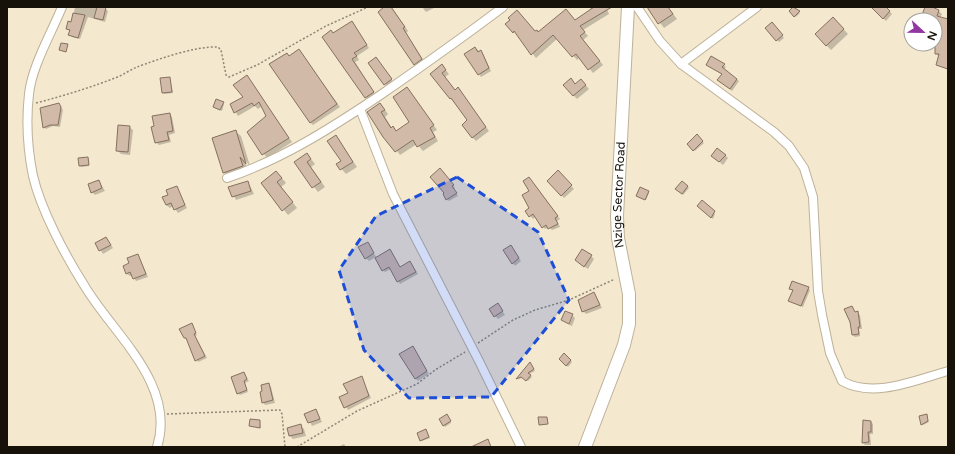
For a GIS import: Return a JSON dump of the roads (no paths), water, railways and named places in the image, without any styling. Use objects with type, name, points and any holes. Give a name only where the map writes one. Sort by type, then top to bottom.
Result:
[{"type":"main road","name":"Nzige Sector Road","points":[[586,447],[624,345],[629,324],[630,304],[626,274],[618,238],[617,216],[628,7]]},
{"type":"street","points":[[62,7],[30,88],[28,105],[33,175],[46,211],[70,261],[88,292],[146,372],[153,388],[159,414],[157,447]]},
{"type":"street","points":[[227,178],[276,158],[360,109],[421,68],[503,7]]},
{"type":"street","points":[[637,7],[660,41],[681,64],[774,132],[788,146],[804,168],[814,197],[818,291],[822,315],[830,353],[842,381],[856,387],[875,388],[892,386],[948,372]]},
{"type":"street","points":[[681,64],[757,7]]},
{"type":"street","points":[[360,109],[393,194],[472,347],[521,447]]}]
